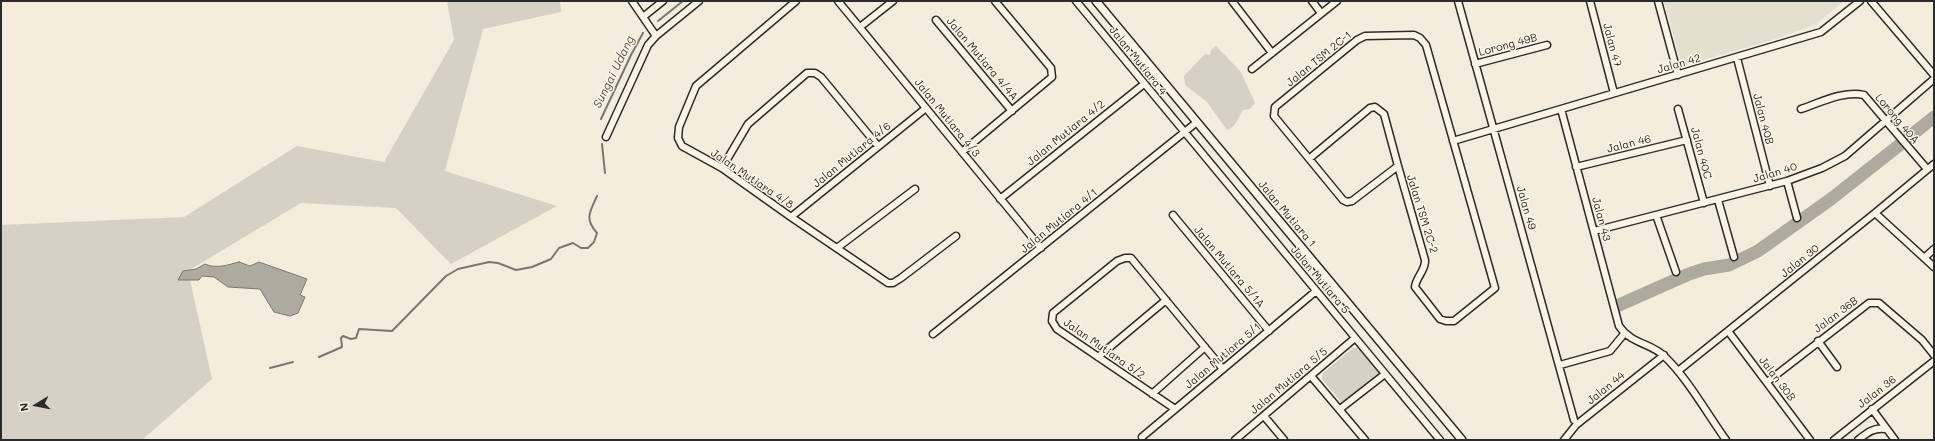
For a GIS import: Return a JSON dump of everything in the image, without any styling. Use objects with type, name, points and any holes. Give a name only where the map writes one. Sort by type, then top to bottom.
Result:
[{"type":"street","points":[[632,1],[656,36]]},
{"type":"street","points":[[644,17],[663,1]]},
{"type":"street","points":[[606,137],[648,44],[699,1]]},
{"type":"street","name":"Jalan Mutiara 4/8","points":[[796,1],[696,86],[679,127],[678,138],[682,146],[722,168],[888,283],[893,283],[956,236]]},
{"type":"street","name":"Jalan Mutiara 4/3","points":[[838,1],[1041,248]]},
{"type":"street","points":[[860,27],[893,1]]},
{"type":"street","points":[[962,152],[1051,79],[1053,74],[1051,68],[995,1]]},
{"type":"street","name":"Jalan Mutiara 4","points":[[1076,1],[1184,133]]},
{"type":"street","name":"Jalan Mutiara 1","points":[[1096,1],[1462,440]]},
{"type":"street","points":[[1232,1],[1272,53]]},
{"type":"street","points":[[1312,1],[1321,13]]},
{"type":"street","points":[[1252,70],[1337,1]]},
{"type":"street","name":"Jalan 49","points":[[1458,1],[1574,420]]},
{"type":"street","name":"Jalan 47","points":[[1590,1],[1614,93]]},
{"type":"street","points":[[1658,1],[1678,75]]},
{"type":"street","name":"Jalan 42","points":[[1494,130],[1821,32],[1860,1]]},
{"type":"street","points":[[1871,1],[1934,75]]},
{"type":"street","name":"Jalan Mutiara 4/4A","points":[[936,20],[1012,111]]},
{"type":"street","name":"Jalan TSM 2C-1","points":[[1398,166],[1352,201],[1347,202],[1343,200],[1274,116],[1275,106],[1357,40],[1374,35],[1414,35],[1420,38],[1426,45],[1495,288],[1454,321]]},
{"type":"street","name":"Lorong 49B","points":[[1475,64],[1547,45]]},
{"type":"street","name":"Jalan 40B","points":[[1737,58],[1770,186]]},
{"type":"street","points":[[722,168],[748,124],[807,73],[815,73],[821,77],[878,146]]},
{"type":"street","name":"Jalan 40","points":[[1594,232],[1770,186],[1822,168],[1845,156],[1934,79]]},
{"type":"street","name":"Jalan Mutiara 4/2","points":[[1000,199],[1144,84]]},
{"type":"street","name":"Lorong 40A","points":[[1800,109],[1857,93],[1864,95],[1927,169]]},
{"type":"street","name":"Jalan TSM 2C-2","points":[[1310,158],[1370,108],[1375,107],[1384,114],[1426,260],[1426,265],[1416,282],[1415,287],[1440,319],[1454,321]]},
{"type":"street","name":"Jalan Mutiara 4/6","points":[[791,217],[926,108]]},
{"type":"street","name":"Jalan 40C","points":[[1678,108],[1704,203]]},
{"type":"street","name":"Jalan 43","points":[[1561,109],[1619,326],[1624,334]]},
{"type":"street","name":"Jalan Mutiara 4/1","points":[[933,334],[1197,122]]},
{"type":"street","points":[[1454,141],[1494,130]]},
{"type":"street","name":"Jalan Mutiara 5","points":[[1184,133],[1440,440]]},
{"type":"street","name":"Jalan 46","points":[[1576,167],[1687,140]]},
{"type":"street","name":"Jalan 30","points":[[1678,371],[1875,214],[1934,164]]},
{"type":"street","points":[[1787,181],[1797,218]]},
{"type":"street","points":[[837,248],[915,189]]},
{"type":"street","points":[[1718,200],[1734,257]]},
{"type":"street","points":[[1875,214],[1934,267]]},
{"type":"street","name":"Jalan Mutiara 5/1A","points":[[1173,215],[1269,331]]},
{"type":"street","points":[[1656,215],[1676,272]]},
{"type":"street","points":[[1924,258],[1934,249]]},
{"type":"street","name":"Jalan Mutiara 5/2","points":[[1175,409],[1057,329],[1052,321],[1053,313],[1117,262],[1125,258],[1133,259],[1223,369]]},
{"type":"street","name":"Jalan Mutiara 5/1","points":[[1142,437],[1316,291]]},
{"type":"street","points":[[1098,357],[1166,300]]},
{"type":"street","name":"Jalan 36B","points":[[1768,382],[1818,341],[1869,303],[1874,302],[1879,303],[1922,340],[1934,355]]},
{"type":"street","name":"Jalan 30B","points":[[1728,331],[1768,382],[1810,440]]},
{"type":"street","points":[[1560,365],[1610,350],[1624,334],[1664,354],[1678,371],[1726,440]]},
{"type":"street","name":"Jalan Mutiara 5/5","points":[[1235,440],[1355,338]]},
{"type":"street","points":[[1818,341],[1838,367]]},
{"type":"street","points":[[1152,394],[1205,347]]},
{"type":"street","name":"Jalan 44","points":[[1564,440],[1576,425],[1664,354]]},
{"type":"street","name":"Jalan 36","points":[[1834,440],[1934,361]]},
{"type":"street","points":[[1340,410],[1385,374]]},
{"type":"street","points":[[1311,376],[1365,440]]},
{"type":"street","points":[[1872,409],[1895,440]]},
{"type":"street","points":[[1264,416],[1284,440]]},
{"type":"street","points":[[1858,440],[1872,430],[1880,428],[1886,429]]},
{"type":"shaded area","points":[[447,1],[560,1],[561,12],[483,29],[445,171],[557,206],[451,264],[396,208],[301,203],[188,271],[212,379],[142,440],[1,440],[1,225],[184,217],[297,146],[384,162],[454,40]]},
{"type":"shaded area","points":[[1664,1],[1844,1],[1815,25],[1769,41],[1682,66]]},
{"type":"shaded area","points":[[1216,46],[1241,72],[1255,103],[1250,109],[1243,110],[1235,125],[1227,130],[1207,102],[1185,85],[1184,76],[1205,54],[1210,55],[1211,50]]},
{"type":"shaded area","points":[[239,262],[250,266],[259,262],[307,279],[300,295],[305,297],[298,313],[290,316],[274,312],[260,289],[228,287],[214,277],[202,276],[199,280],[178,280],[183,271],[196,269],[205,264],[218,266]]},
{"type":"shaded area","points":[[1353,348],[1360,348],[1379,373],[1343,404],[1322,379],[1323,373]]},
{"type":"waterway","name":"Sungai Udang","points":[[658,21],[683,1]]},
{"type":"waterway","name":"Sungai Udang","points":[[601,119],[643,33]]},
{"type":"waterway","points":[[1904,141],[1934,117]]},
{"type":"waterway","points":[[1619,305],[1689,274],[1704,269],[1729,265],[1758,251],[1831,199],[1902,143]]},
{"type":"waterway","name":"Sungai Udang","points":[[602,144],[605,173]]},
{"type":"waterway","name":"Sungai Udang","points":[[319,357],[342,347],[341,338],[343,336],[351,339],[356,338],[359,329],[392,331],[446,276],[458,269],[489,262],[498,263],[516,270],[532,267],[551,259],[559,248],[573,243],[581,248],[588,248],[594,242],[597,233],[589,219],[590,211],[597,196]]},
{"type":"waterway","points":[[270,368],[293,362]]}]
